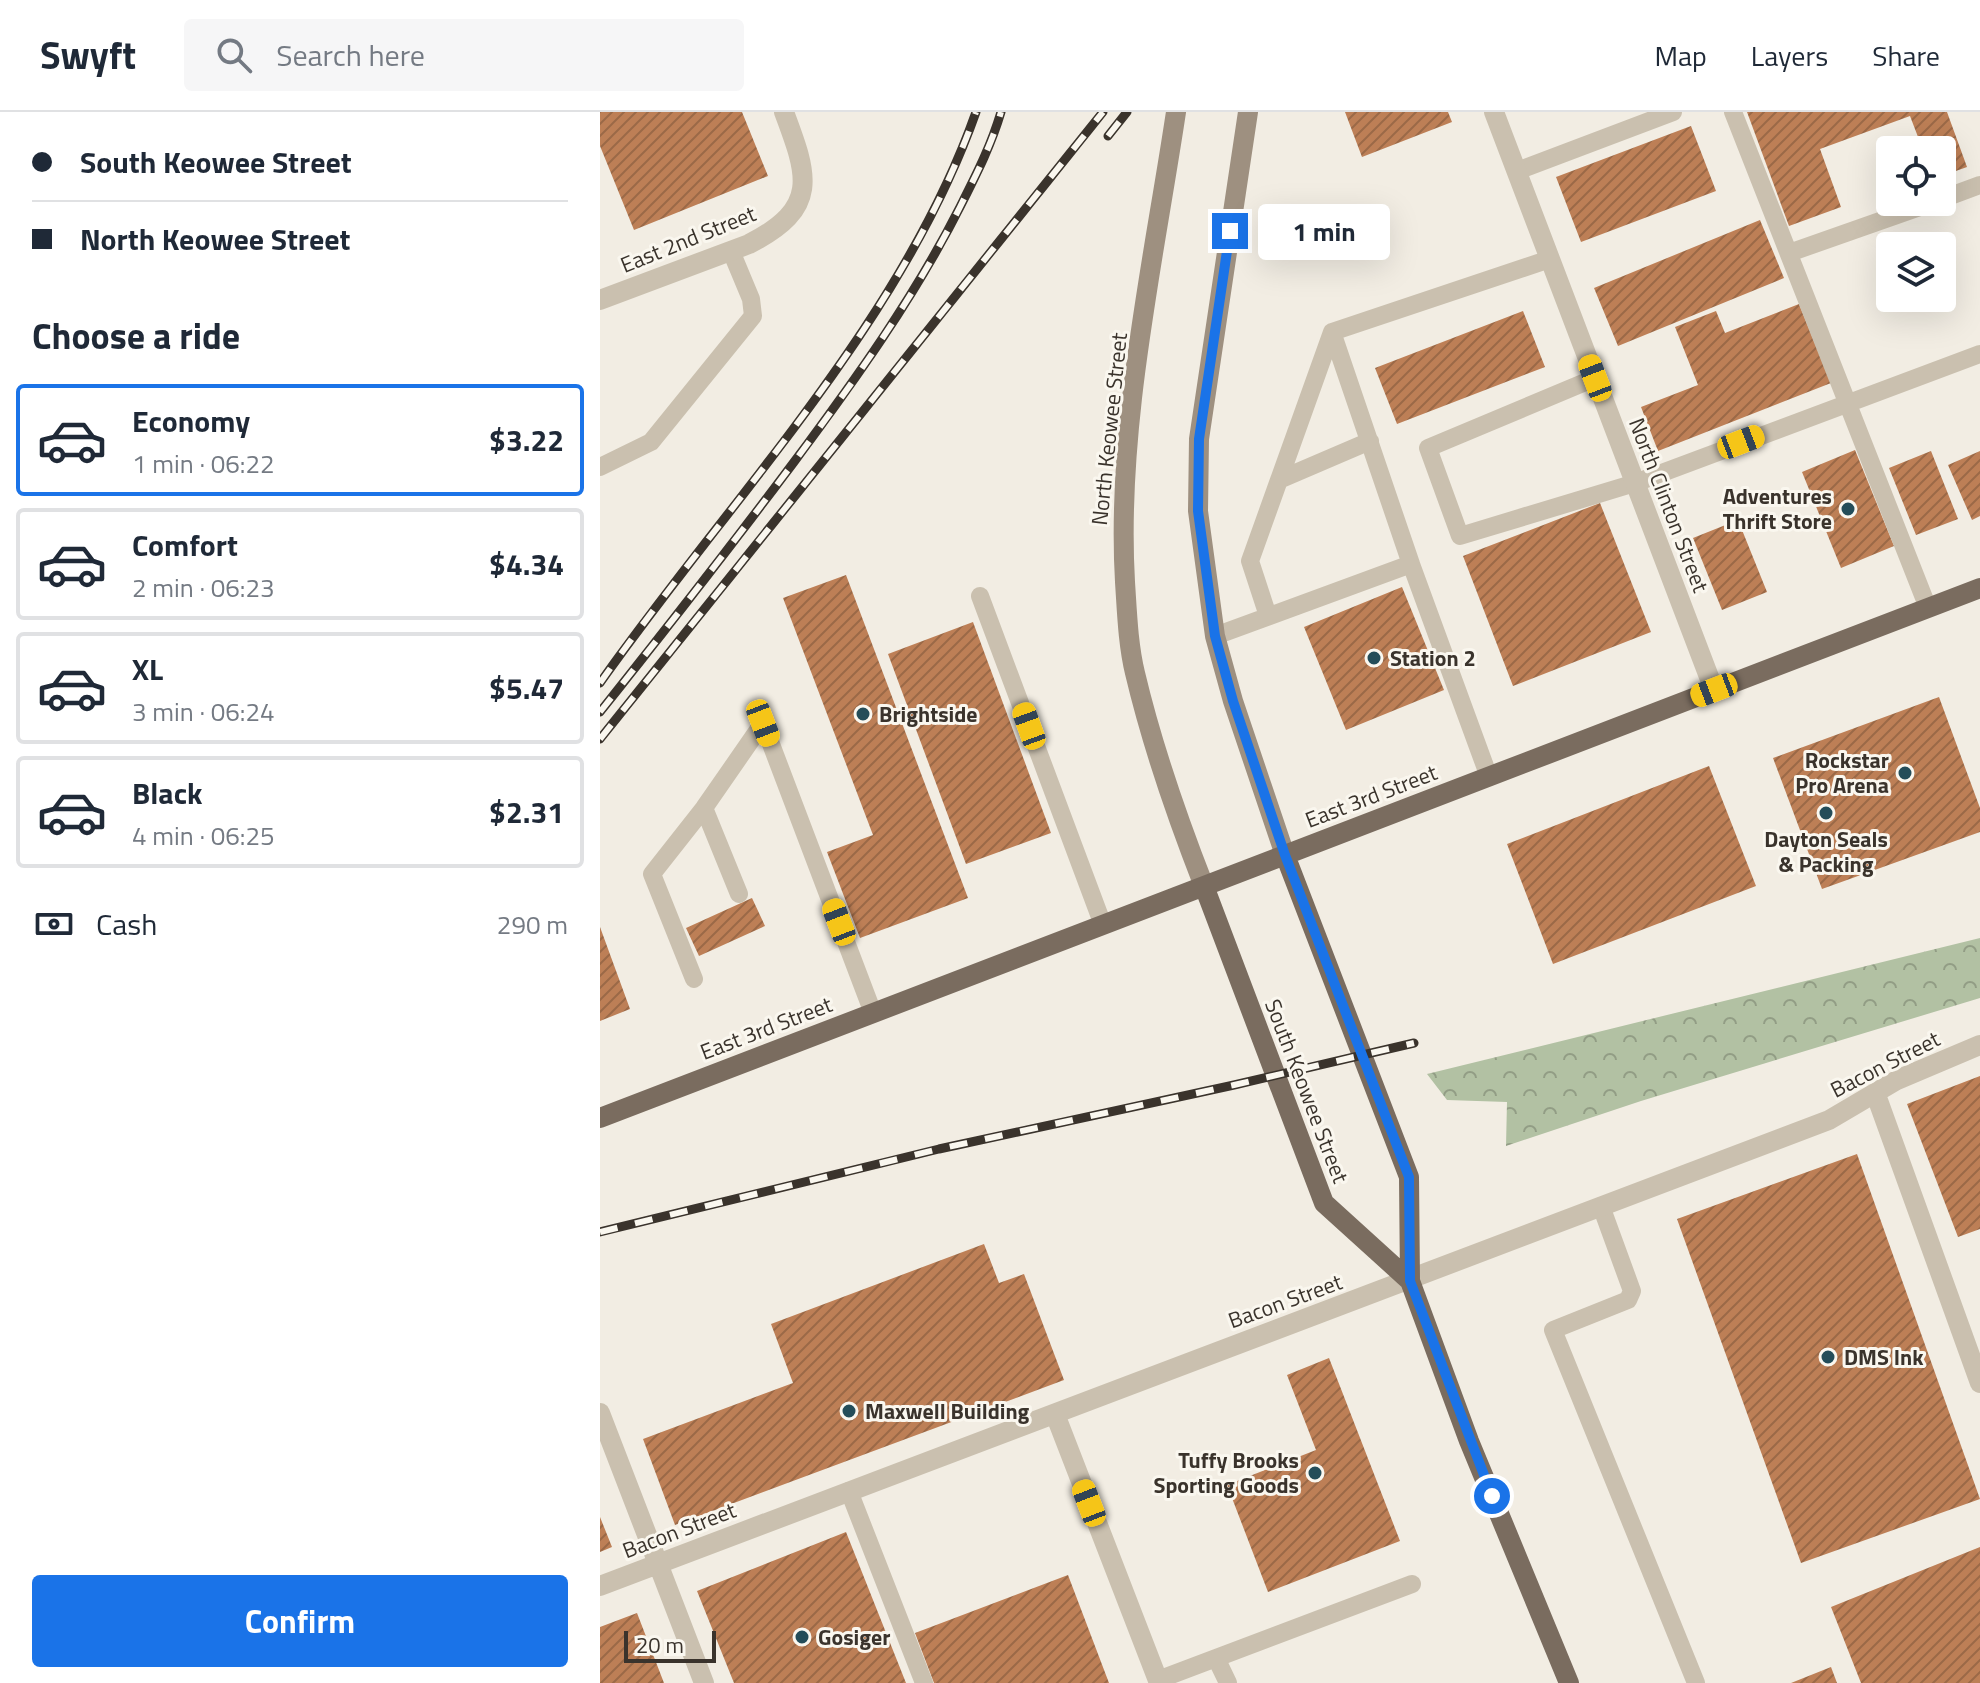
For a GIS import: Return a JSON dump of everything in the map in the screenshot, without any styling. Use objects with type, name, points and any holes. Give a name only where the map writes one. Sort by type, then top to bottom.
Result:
[{"type":"main road","name":"North Keowee Street","points":[[1176,112],[1133,393],[1122,534],[1134,671],[1178,820],[1204,886]]},
{"type":"main road","points":[[1248,112],[1199,439],[1198,511],[1215,636],[1233,701],[1285,855]]},
{"type":"main road","name":"East 3rd Street","points":[[600,1118],[1980,588]]},
{"type":"main road","name":"South Keowee Street","points":[[1285,855],[1409,1177],[1410,1281],[1469,1441],[1569,1683]]},
{"type":"main road","name":"South Keowee Street","points":[[1204,886],[1324,1203],[1410,1281]]},
{"type":"street","name":"East 2nd Street","points":[[600,300],[731,251],[771,233],[790,216],[802,187],[802,161],[784,112]]},
{"type":"street","name":"North Clinton Street","points":[[1494,112],[1714,690]]},
{"type":"street","name":"Bacon Street","points":[[600,1586],[1829,1120],[1897,1080],[1980,1045]]},
{"type":"street","points":[[1876,1095],[1976,1362],[1980,1383]]},
{"type":"street","points":[[600,1413],[704,1683]]},
{"type":"street","points":[[1055,1414],[1158,1682]]},
{"type":"lane","points":[[1517,171],[1673,112]]},
{"type":"lane","points":[[1733,112],[1928,608]]},
{"type":"lane","points":[[1956,194],[1980,185]]},
{"type":"lane","points":[[1789,253],[1894,216]]},
{"type":"lane","points":[[600,467],[651,442],[753,316],[751,299],[731,251]]},
{"type":"lane","points":[[1332,332],[1550,259]]},
{"type":"lane","points":[[1268,616],[1250,561],[1332,332]]},
{"type":"lane","points":[[1332,332],[1411,564],[1489,777]]},
{"type":"lane","points":[[1595,378],[1428,448],[1460,536],[1635,483],[1980,354]]},
{"type":"lane","points":[[1279,480],[1370,441]]},
{"type":"lane","points":[[1215,636],[1411,564]]},
{"type":"lane","points":[[980,596],[1103,925]]},
{"type":"lane","points":[[694,979],[652,874],[704,808],[763,723],[873,1013]]},
{"type":"lane","points":[[704,808],[739,894]]},
{"type":"lane","points":[[1601,1206],[1632,1291],[1628,1300],[1553,1330],[1696,1683]]},
{"type":"lane","points":[[849,1491],[924,1683]]},
{"type":"lane","points":[[1158,1682],[1412,1584]]},
{"type":"lane","points":[[1216,1658],[1228,1683]]},
{"type":"green space","points":[[1980,938],[1980,998],[1641,1101],[1506,1146],[1507,1102],[1447,1100],[1427,1074]]},
{"type":"building","points":[[600,112],[742,112],[768,176],[634,230],[600,146]]},
{"type":"building","points":[[1345,112],[1448,112],[1452,122],[1362,157]]},
{"type":"building","points":[[1747,112],[1947,112],[1956,136],[1918,136],[1910,116],[1820,149],[1841,207],[1789,226]]},
{"type":"building","points":[[1691,126],[1716,191],[1581,242],[1556,177]]},
{"type":"building","points":[[1956,137],[1967,167],[1956,171]]},
{"type":"building","points":[[1760,220],[1784,278],[1618,346],[1594,288]]},
{"type":"building","points":[[1799,304],[1831,383],[1658,451],[1641,407],[1698,385],[1675,327],[1716,311],[1725,333]]},
{"type":"building","points":[[1523,311],[1545,367],[1397,424],[1375,368]]},
{"type":"building","name":"Adventures Thrift Store","points":[[1855,450],[1894,546],[1841,568],[1802,472]]},
{"type":"building","points":[[1931,451],[1958,519],[1916,535],[1889,468]]},
{"type":"building","points":[[1980,451],[1980,516],[1972,520],[1948,465]]},
{"type":"building","points":[[1600,503],[1651,632],[1513,686],[1463,556]]},
{"type":"building","points":[[1738,520],[1767,592],[1722,610],[1693,538]]},
{"type":"building","name":"Brightside","points":[[846,575],[968,898],[860,938],[827,852],[873,835],[783,598]]},
{"type":"building","name":"Station 2","points":[[1402,587],[1444,690],[1346,730],[1304,627]]},
{"type":"building","points":[[973,622],[1051,833],[966,864],[888,654]]},
{"type":"building","name":"Rockstar Pro Arena","points":[[1939,697],[1980,808],[1980,832],[1822,889],[1773,758]]},
{"type":"building","points":[[1709,766],[1756,886],[1553,964],[1507,844]]},
{"type":"building","points":[[752,898],[765,926],[699,956],[686,928]]},
{"type":"building","points":[[600,927],[630,1009],[600,1021]]},
{"type":"building","points":[[1980,1076],[1980,1229],[1958,1237],[1907,1104]]},
{"type":"building","name":"DMS Ink","points":[[1857,1154],[1980,1499],[1801,1563],[1677,1219]]},
{"type":"building","name":"Maxwell Building","points":[[984,1244],[999,1283],[1024,1274],[1064,1380],[675,1525],[643,1439],[793,1383],[771,1324]]},
{"type":"building","name":"Tuffy Brooks Sporting Goods","points":[[1329,1358],[1400,1541],[1268,1592],[1227,1485],[1316,1450],[1287,1375]]},
{"type":"building","points":[[600,1517],[612,1547],[600,1552]]},
{"type":"building","name":"Gosiger","points":[[846,1532],[906,1683],[734,1683],[697,1591]]},
{"type":"building","points":[[1980,1547],[1980,1683],[1861,1683],[1831,1607]]},
{"type":"building","points":[[1068,1575],[1109,1683],[934,1683],[915,1633]]},
{"type":"building","points":[[637,1613],[664,1683],[600,1683],[600,1627]]},
{"type":"building","points":[[1831,1667],[1837,1683],[1791,1683]]},
{"type":"railway","points":[[600,683],[808,409],[858,338],[904,265],[944,190],[976,112]]},
{"type":"railway","points":[[600,712],[770,493],[883,338],[960,207],[988,149],[1001,112]]},
{"type":"railway","points":[[600,739],[1103,112]]},
{"type":"railway","points":[[1108,136],[1127,112]]},
{"type":"railway","points":[[600,1232],[939,1149],[1414,1043]]},
{"type":"place","name":"Adventures Thrift Store","points":[[1848,509]]},
{"type":"place","name":"Station 2","points":[[1374,658]]},
{"type":"place","name":"Brightside","points":[[863,714]]},
{"type":"place","name":"Rockstar Pro Arena","points":[[1905,773]]},
{"type":"place","name":"Dayton Seals & Packing","points":[[1826,813]]},
{"type":"place","name":"DMS Ink","points":[[1828,1357]]},
{"type":"place","name":"Maxwell Building","points":[[849,1411]]},
{"type":"place","name":"Tuffy Brooks Sporting Goods","points":[[1315,1473]]},
{"type":"place","name":"Gosiger","points":[[802,1637]]},
{"type":"route","points":[[1230,231],[1199,439],[1198,511],[1215,636],[1233,701],[1285,855],[1409,1177],[1410,1281],[1492,1496]]}]
